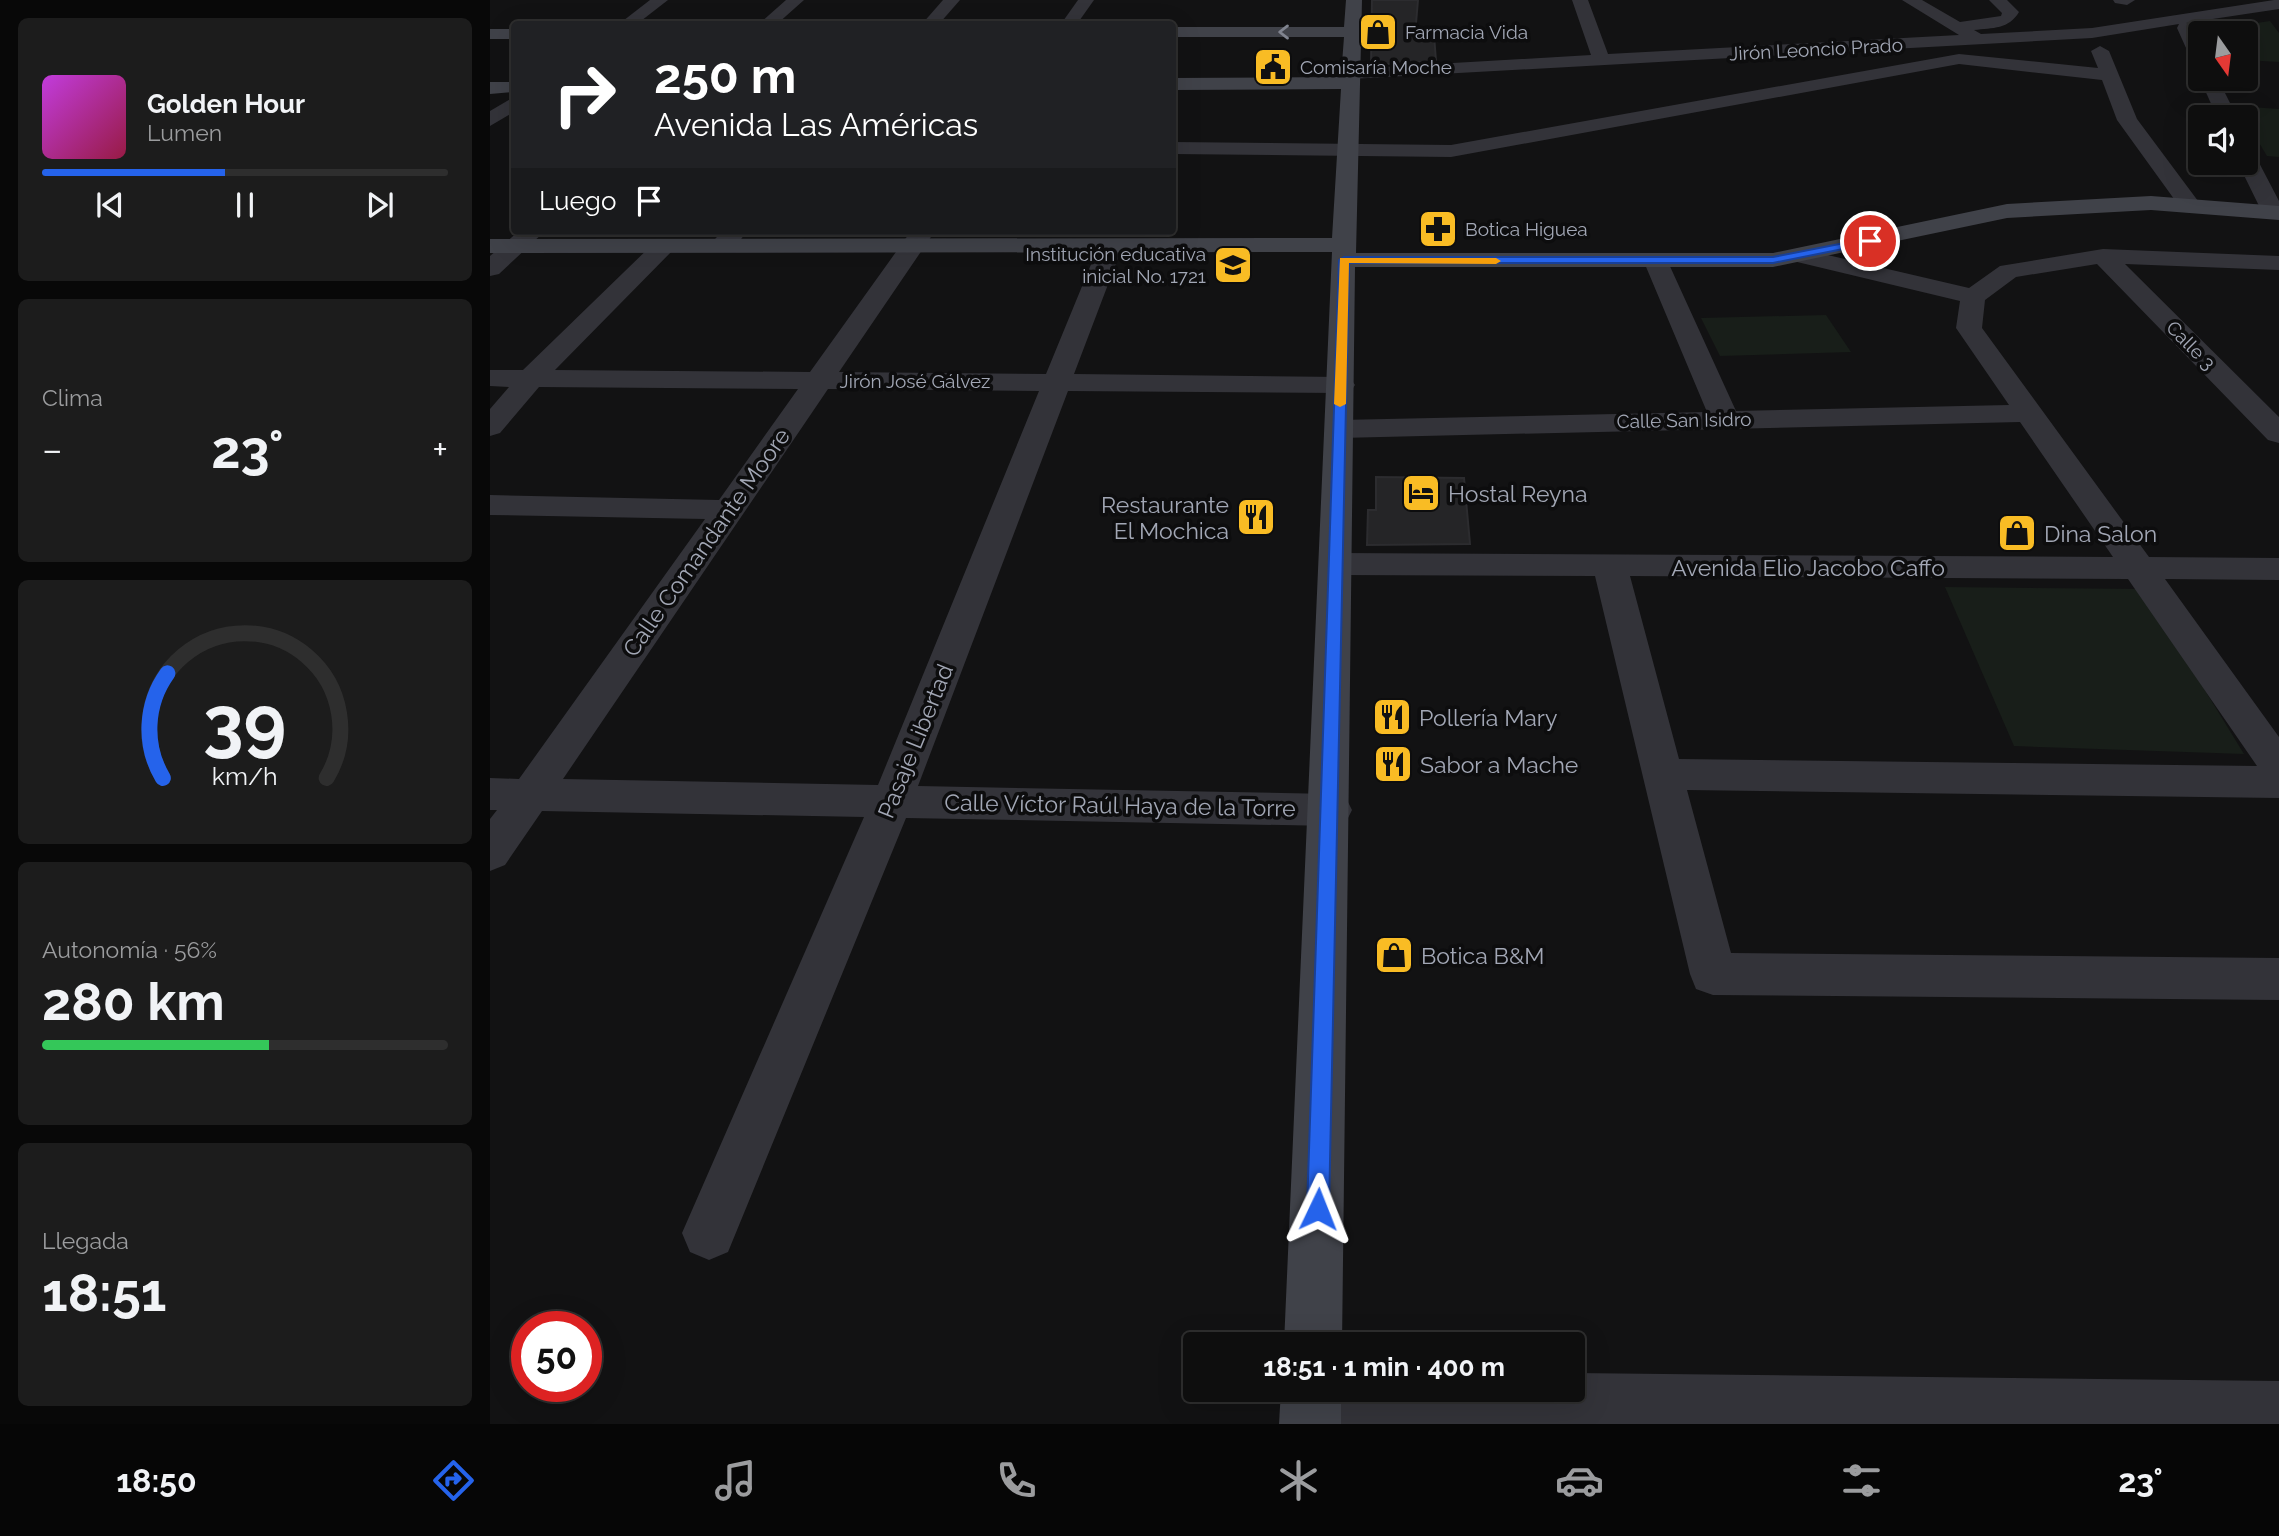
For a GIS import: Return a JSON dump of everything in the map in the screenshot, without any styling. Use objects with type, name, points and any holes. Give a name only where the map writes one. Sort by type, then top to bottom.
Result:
[{"type":"street","points":[[631,21],[660,0]]},
{"type":"street","points":[[771,21],[796,0]]},
{"type":"street","points":[[933,21],[952,0]]},
{"type":"street","points":[[1071,21],[1086,0]]},
{"type":"street","points":[[1313,1332],[1331,810],[1344,252],[1354,0]]},
{"type":"street","points":[[1580,0],[1602,62]]},
{"type":"street","points":[[1910,0],[1979,40]]},
{"type":"street","points":[[1955,26],[1990,24],[2007,19],[2011,12],[1997,0]]},
{"type":"street","points":[[2121,0],[2127,0]]},
{"type":"street","points":[[2121,0],[2176,25],[2188,42]]},
{"type":"street","name":"Jirón Leoncio Prado","points":[[1176,84],[1350,79],[2092,33],[2176,25],[2279,4]]},
{"type":"street","points":[[1176,32],[1353,32]]},
{"type":"street","points":[[2092,33],[2127,120],[2190,205]]},
{"type":"street","points":[[490,34],[511,34]]},
{"type":"street","points":[[1176,148],[1451,151],[1959,59],[2109,75]]},
{"type":"street","points":[[490,88],[511,87]]},
{"type":"street","points":[[490,120],[511,105]]},
{"type":"street","points":[[2256,175],[2276,213]]},
{"type":"street","points":[[490,246],[525,238],[665,245],[729,238],[918,238],[1656,262],[1773,260],[2007,211],[2099,204],[2190,205],[2276,213]]},
{"type":"street","points":[[490,269],[525,238]]},
{"type":"street","name":"Calle Comandante Moore","points":[[490,853],[918,238]]},
{"type":"street","points":[[490,427],[531,378],[665,245]]},
{"type":"street","name":"Pasaje Libertad","points":[[709,1233],[892,801],[1111,245]]},
{"type":"street","points":[[1802,256],[1973,297]]},
{"type":"street","points":[[2279,263],[2103,256],[2009,271],[1973,297],[1969,328],[2279,767]]},
{"type":"street","name":"Calle 3","points":[[2103,256],[2274,423]]},
{"type":"street","points":[[1656,262],[1726,419]]},
{"type":"street","name":"Jirón José Gálvez","points":[[490,378],[1341,385]]},
{"type":"street","name":"Calle San Isidro","points":[[1340,429],[2028,413]]},
{"type":"street","points":[[490,505],[727,510]]},
{"type":"street","name":"Avenida Elio Jacobo Caffo","points":[[1337,564],[2279,569]]},
{"type":"street","points":[[1610,566],[1713,974],[2279,979]]},
{"type":"street","points":[[1663,774],[2279,782]]},
{"type":"street","name":"Calle Víctor Raúl Haya de la Torre","points":[[490,794],[1331,810]]},
{"type":"street","points":[[1554,1402],[1815,1416],[2279,1411]]},
{"type":"shaded area","points":[[2270,21],[2279,33],[2279,62],[2258,61],[2258,23]]},
{"type":"shaded area","points":[[2258,108],[2279,109],[2279,157],[2267,156],[2258,141]]},
{"type":"shaded area","points":[[1826,315],[1851,352],[1720,356],[1701,318]]},
{"type":"shaded area","points":[[1945,587],[2143,589],[2244,754],[2014,746]]},
{"type":"building","points":[[1372,0],[1418,0],[1415,35],[1434,35],[1436,61],[1371,65]]},
{"type":"building","points":[[1376,477],[1464,478],[1470,544],[1367,545],[1368,510],[1376,510]]},
{"type":"slow traffic","points":[[1340,404],[1344,260],[1496,261]]},
{"type":"place","name":"Farmacia Vida","points":[[1378,32]]},
{"type":"place","name":"Comisaría Moche","points":[[1273,67]]},
{"type":"place","name":"Botica Higuea","points":[[1438,229]]},
{"type":"place","name":"Institución educativa inicial No. 1721","points":[[1233,265]]},
{"type":"place","name":"Hostal Reyna","points":[[1421,493]]},
{"type":"place","name":"Restaurante El Mochica","points":[[1256,517]]},
{"type":"place","name":"Dina Salon","points":[[2017,533]]},
{"type":"place","name":"Pollería Mary","points":[[1392,717]]},
{"type":"place","name":"Sabor a Mache","points":[[1393,764]]},
{"type":"place","name":"Botica B&M","points":[[1394,955]]},
{"type":"route","points":[[1318,1209],[1325,1047],[1344,260],[1773,260],[1870,241]]}]
